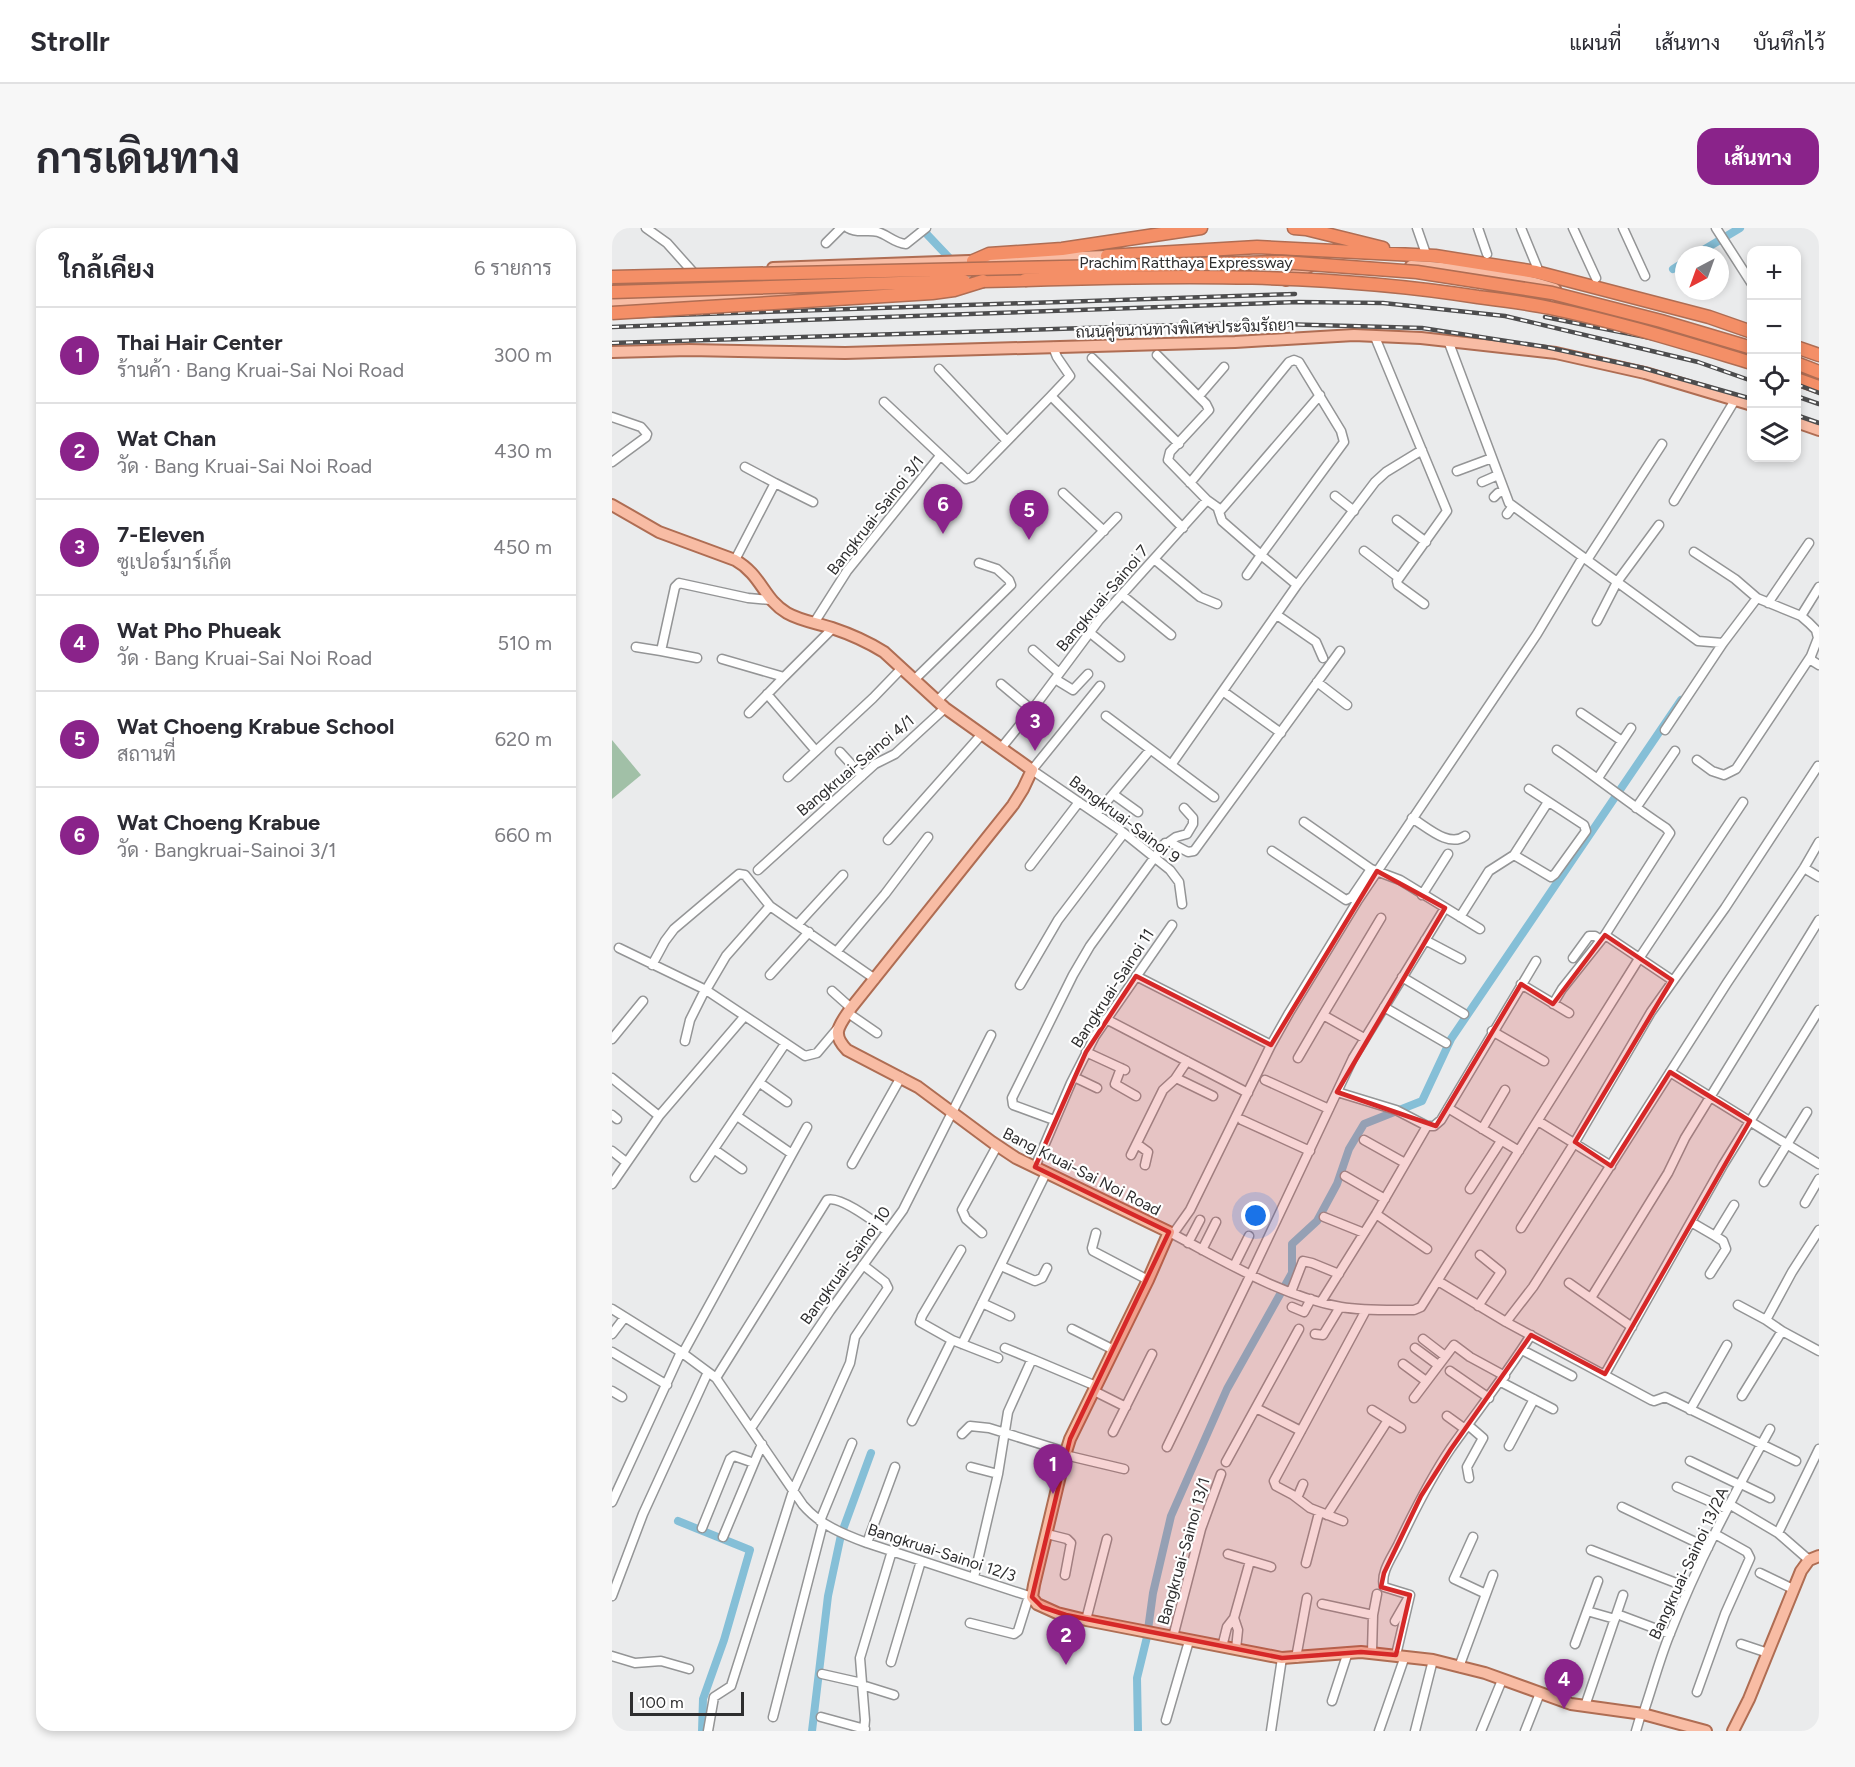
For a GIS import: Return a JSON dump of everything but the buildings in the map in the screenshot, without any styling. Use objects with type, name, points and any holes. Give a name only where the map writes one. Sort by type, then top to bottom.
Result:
[{"type":"highway","points":[[967,261],[989,254],[1062,249],[1153,231],[1200,228]]},
{"type":"highway","points":[[1294,228],[1332,235],[1399,254]]},
{"type":"highway","points":[[1107,256],[1257,247],[1435,256],[1536,272],[1709,317],[1747,330]]},
{"type":"highway","name":"Prachim Ratthaya Expressway","points":[[612,275],[1282,262],[1417,272],[1552,293],[1747,345]]},
{"type":"highway","name":"Prachim Ratthaya Expressway","points":[[612,292],[1202,276],[1282,277],[1415,287],[1549,307],[1747,362]]},
{"type":"highway","points":[[612,313],[932,293],[954,290],[983,281]]},
{"type":"highway","points":[[1801,348],[1819,355]]},
{"type":"highway","points":[[1801,363],[1819,370]]},
{"type":"highway","points":[[1801,380],[1819,387]]},
{"type":"main road","points":[[612,275],[1107,256],[1126,275],[1163,282],[1280,282],[1292,278],[1313,264],[1325,263],[1454,270],[1536,283],[1747,345]]},
{"type":"main road","points":[[846,265],[849,291]]},
{"type":"main road","points":[[612,301],[1110,283],[1116,277],[1116,267]]},
{"type":"main road","name":"ถนนคู่ขนานทางพิเศษประจิมรัถยา","points":[[612,352],[689,350],[845,353],[1235,342],[1354,335],[1421,338],[1449,343],[1556,353],[1645,373],[1747,404]]},
{"type":"main road","points":[[1801,423],[1819,430]]},
{"type":"main road","points":[[612,505],[659,532],[735,560],[752,571],[771,600],[790,615],[833,628],[875,646],[941,705],[1032,770],[1013,805],[838,1028]]},
{"type":"main road","name":"Bang Kruai-Sai Noi Road","points":[[838,1028],[838,1041],[847,1050],[921,1089],[997,1146],[1046,1173],[1177,1237],[1148,1280],[1065,1454],[1030,1597]]},
{"type":"main road","points":[[1733,1731],[1742,1716],[1792,1589],[1814,1558]]},
{"type":"main road","points":[[1030,1597],[1037,1604],[1050,1610],[1086,1620],[1282,1658],[1372,1652],[1433,1660],[1503,1680],[1571,1704],[1642,1714],[1706,1731]]},
{"type":"street","points":[[646,228],[667,243],[692,271]]},
{"type":"street","points":[[826,243],[841,228]]},
{"type":"street","points":[[850,229],[855,232],[877,232],[891,240],[906,244],[926,228]]},
{"type":"street","points":[[1418,228],[1425,251]]},
{"type":"street","points":[[1478,228],[1487,254]]},
{"type":"street","points":[[1521,228],[1536,267]]},
{"type":"street","points":[[1573,228],[1596,278]]},
{"type":"street","points":[[1623,228],[1645,276]]},
{"type":"street","points":[[1721,236],[1747,276]]},
{"type":"street","points":[[1375,337],[1447,511],[1399,578],[1398,585],[1424,604]]},
{"type":"street","points":[[1449,343],[1510,510],[1585,559],[1698,641],[1723,643]]},
{"type":"street","points":[[884,402],[962,477],[969,479],[1070,376],[1053,347]]},
{"type":"street","points":[[1157,356],[1209,407],[1208,414],[1170,452],[1168,460],[1218,509],[1222,521],[1297,585]]},
{"type":"street","points":[[1092,358],[1179,444]]},
{"type":"street","points":[[1190,483],[1289,362],[1294,360],[1299,362],[1344,437],[1344,442],[1247,575]]},
{"type":"street","points":[[1199,396],[1224,367]]},
{"type":"street","points":[[939,369],[1006,440]]},
{"type":"street","points":[[1218,509],[1224,508],[1320,395]]},
{"type":"street","points":[[1051,396],[1183,528]]},
{"type":"street","points":[[1674,501],[1735,400]]},
{"type":"street","points":[[612,417],[641,427],[647,434],[612,462]]},
{"type":"street","points":[[1177,1237],[1271,1045],[1358,900],[1662,444]]},
{"type":"street","points":[[1171,765],[1297,585],[1380,477],[1422,450]]},
{"type":"street","name":"Bangkruai-Sainoi 3/1","points":[[814,623],[847,571],[940,456]]},
{"type":"street","points":[[1457,471],[1492,458]]},
{"type":"street","points":[[745,467],[813,502]]},
{"type":"street","points":[[1482,482],[1498,475]]},
{"type":"street","points":[[735,560],[775,483]]},
{"type":"street","points":[[1494,496],[1504,491]]},
{"type":"street","points":[[1063,493],[1104,531]]},
{"type":"street","points":[[1335,496],[1354,511]]},
{"type":"street","name":"Bangkruai-Sainoi 7","points":[[1002,747],[1089,633],[1207,500]]},
{"type":"street","name":"Bangkruai-Sainoi 4/1","points":[[758,870],[875,764],[896,754],[1118,517]]},
{"type":"street","points":[[1397,520],[1426,543]]},
{"type":"street","points":[[1597,621],[1617,582],[1659,525]]},
{"type":"street","points":[[1768,603],[1809,543]]},
{"type":"street","points":[[1364,552],[1399,578]]},
{"type":"street","points":[[1694,552],[1735,579],[1757,598],[1801,616],[1816,630],[1818,637],[1810,656],[1736,769],[1724,775],[1712,771],[1697,760]]},
{"type":"street","points":[[1154,560],[1200,597],[1217,604]]},
{"type":"street","points":[[914,680],[1011,585],[997,569],[979,563]]},
{"type":"street","points":[[661,651],[675,587],[679,584],[748,598],[771,600]]},
{"type":"street","points":[[1801,616],[1819,587]]},
{"type":"street","points":[[1122,595],[1171,635]]},
{"type":"street","points":[[1665,730],[1723,643],[1757,598]]},
{"type":"street","points":[[1277,615],[1316,642],[1323,658]]},
{"type":"street","points":[[749,713],[833,628]]},
{"type":"street","points":[[1089,633],[1120,657]]},
{"type":"street","points":[[636,647],[697,658]]},
{"type":"street","points":[[1033,650],[1073,690],[1088,674]]},
{"type":"street","points":[[1169,842],[1188,852],[1194,851],[1340,651]]},
{"type":"street","points":[[1810,656],[1811,660],[1819,665]]},
{"type":"street","points":[[722,659],[784,677]]},
{"type":"street","points":[[788,777],[902,668]]},
{"type":"street","points":[[1317,682],[1347,705]]},
{"type":"street","points":[[1001,684],[1032,710]]},
{"type":"street","points":[[1032,770],[1100,686]]},
{"type":"street","points":[[1224,692],[1281,733]]},
{"type":"street","points":[[767,694],[816,751]]},
{"type":"street","points":[[1581,713],[1622,741]]},
{"type":"street","points":[[1106,716],[1214,797]]},
{"type":"street","points":[[1598,778],[1631,728]]},
{"type":"street","points":[[888,840],[982,734]]},
{"type":"street","points":[[1097,813],[1150,750]]},
{"type":"street","points":[[1553,1004],[1603,937],[1670,833],[1557,750]]},
{"type":"street","points":[[1636,808],[1675,751]]},
{"type":"street","points":[[840,752],[862,776]]},
{"type":"street","points":[[1521,1228],[1575,1142],[1632,1042],[1672,980],[1725,908],[1818,766]]},
{"type":"street","name":"Bangkruai-Sainoi 9","points":[[1032,770],[1097,813],[1155,857],[1177,877],[1181,887],[1182,904]]},
{"type":"street","points":[[1514,855],[1551,877],[1586,831],[1584,825],[1529,789]]},
{"type":"street","points":[[1113,794],[1138,812]]},
{"type":"street","points":[[1030,866],[1079,802]]},
{"type":"street","points":[[1460,917],[1489,871],[1514,855],[1548,802]]},
{"type":"street","points":[[1177,1237],[1286,1290],[1321,1302],[1366,1311],[1418,1309],[1423,1305],[1640,957],[1743,802]]},
{"type":"street","points":[[1054,1120],[1013,1105],[1012,1098],[1073,975],[1090,946],[1166,843],[1187,834],[1193,824],[1193,818],[1184,808]]},
{"type":"street","points":[[1412,818],[1449,840],[1458,840],[1465,836]]},
{"type":"street","points":[[1304,822],[1378,871],[1480,929]]},
{"type":"street","points":[[1020,985],[1058,920],[1124,833]]},
{"type":"street","points":[[837,951],[928,837]]},
{"type":"street","points":[[1506,1322],[1533,1287],[1819,842]]},
{"type":"street","points":[[1272,851],[1347,900],[1378,871]]},
{"type":"street","points":[[1422,895],[1448,854]]},
{"type":"street","points":[[1804,868],[1819,877]]},
{"type":"street","points":[[652,964],[674,929],[739,873],[745,875],[770,906],[875,979]]},
{"type":"street","points":[[798,924],[843,875]]},
{"type":"street","points":[[685,1041],[690,1020],[721,962],[770,906]]},
{"type":"street","points":[[1167,1447],[1337,1092],[1365,1038],[1445,908]]},
{"type":"street","points":[[1298,1058],[1381,918]]},
{"type":"street","points":[[1591,1298],[1668,1173],[1685,1138],[1819,920]]},
{"type":"street","name":"Bangkruai-Sainoi 11","points":[[1035,1167],[1086,1052],[1106,1019],[1172,925]]},
{"type":"street","points":[[770,975],[809,932]]},
{"type":"street","points":[[1572,958],[1589,936],[1603,937],[1640,957],[1672,980]]},
{"type":"street","points":[[1425,940],[1461,959]]},
{"type":"street","points":[[619,948],[706,990],[805,1056],[810,1056],[824,1046],[838,1028]]},
{"type":"street","points":[[1337,1092],[1396,1110],[1426,1126],[1437,1125],[1536,961]]},
{"type":"street","points":[[1136,976],[1271,1045]]},
{"type":"street","points":[[1402,977],[1464,1014]]},
{"type":"street","points":[[1521,984],[1569,1013]]},
{"type":"street","points":[[832,991],[877,1033]]},
{"type":"street","points":[[612,1039],[643,1001]]},
{"type":"street","points":[[1384,1007],[1446,1043]]},
{"type":"street","points":[[1605,1374],[1750,1121],[1819,1010]]},
{"type":"street","points":[[1323,1015],[1365,1038]]},
{"type":"street","points":[[612,1184],[659,1116],[744,1017]]},
{"type":"street","points":[[1106,1019],[1248,1093]]},
{"type":"street","points":[[1492,1031],[1544,1061]]},
{"type":"street","name":"Bangkruai-Sainoi 10","points":[[751,1428],[804,1348],[908,1201],[991,1035]]},
{"type":"street","points":[[695,1177],[785,1044]]},
{"type":"street","points":[[1086,1052],[1123,1069],[1115,1084],[1136,1096]]},
{"type":"street","points":[[1131,1155],[1163,1090],[1176,1078],[1187,1061]]},
{"type":"street","points":[[1670,1072],[1819,1164]]},
{"type":"street","points":[[852,1164],[902,1077]]},
{"type":"street","points":[[1074,1077],[1097,1088]]},
{"type":"street","points":[[612,1078],[659,1116]]},
{"type":"street","points":[[1176,1078],[1213,1096]]},
{"type":"street","points":[[1265,1080],[1329,1109]]},
{"type":"street","points":[[760,1083],[787,1102]]},
{"type":"street","points":[[1482,1129],[1505,1090]]},
{"type":"street","points":[[1448,1108],[1519,1151]]},
{"type":"street","points":[[1764,1182],[1807,1112]]},
{"type":"street","points":[[737,1116],[792,1154]]},
{"type":"street","points":[[1242,1120],[1310,1151]]},
{"type":"street","points":[[1538,1121],[1611,1166]]},
{"type":"street","points":[[1321,1302],[1385,1199],[1426,1126]]},
{"type":"street","points":[[612,1500],[682,1353],[807,1127]]},
{"type":"street","points":[[1364,1140],[1405,1163]]},
{"type":"street","points":[[1470,1189],[1501,1141]]},
{"type":"street","points":[[1137,1144],[1148,1152],[1145,1165]]},
{"type":"street","points":[[982,1233],[966,1219],[962,1210],[997,1146]]},
{"type":"street","points":[[715,1150],[742,1169]]},
{"type":"street","points":[[612,1151],[626,1162]]},
{"type":"street","points":[[962,1344],[1046,1173]]},
{"type":"street","points":[[1345,1176],[1385,1199]]},
{"type":"street","points":[[1805,1203],[1819,1179]]},
{"type":"street","points":[[612,1596],[643,1514],[712,1375],[828,1200],[833,1198],[856,1210],[887,1232]]},
{"type":"street","points":[[1715,1236],[1734,1205]]},
{"type":"street","points":[[1376,1214],[1427,1249]]},
{"type":"street","points":[[1324,1217],[1364,1233]]},
{"type":"street","points":[[1177,1237],[1200,1220]]},
{"type":"street","points":[[1202,1250],[1216,1222]]},
{"type":"street","points":[[1691,1222],[1723,1241],[1726,1249],[1710,1274]]},
{"type":"street","points":[[1766,1320],[1792,1272],[1819,1230]]},
{"type":"street","points":[[1096,1233],[1093,1251],[1148,1280]]},
{"type":"street","points":[[1234,1266],[1249,1236]]},
{"type":"street","points":[[961,1250],[920,1320],[922,1324],[952,1340],[998,1358]]},
{"type":"street","points":[[1478,1306],[1501,1272],[1480,1255]]},
{"type":"street","points":[[1286,1290],[1303,1262],[1312,1263],[1339,1274]]},
{"type":"street","points":[[708,1731],[714,1696],[731,1686],[793,1491],[850,1363],[855,1337],[888,1288],[885,1282],[862,1265]]},
{"type":"street","points":[[1001,1266],[1035,1281],[1042,1278],[1047,1268]]},
{"type":"street","points":[[1438,1281],[1506,1322],[1654,1401],[1668,1399],[1796,1461]]},
{"type":"street","points":[[1569,1283],[1632,1327]]},
{"type":"street","points":[[1292,1307],[1304,1312],[1311,1299]]},
{"type":"street","points":[[982,1303],[1010,1316]]},
{"type":"street","points":[[1738,1305],[1819,1351]]},
{"type":"street","points":[[1315,1334],[1323,1335],[1340,1307]]},
{"type":"street","name":"Bangkruai-Sainoi 12/3","points":[[612,1309],[682,1353],[712,1375],[808,1512],[822,1522],[841,1533],[867,1543],[1030,1597]]},
{"type":"street","points":[[1342,1521],[1305,1506],[1297,1498],[1276,1486],[1274,1481],[1366,1311]]},
{"type":"street","points":[[612,1334],[624,1317]]},
{"type":"street","points":[[1072,1329],[1114,1350]]},
{"type":"street","name":"Bangkruai-Sainoi 13/1","points":[[1226,1461],[1299,1329]]},
{"type":"street","points":[[1742,1396],[1782,1331]]},
{"type":"street","points":[[1410,1595],[1384,1587],[1384,1573],[1421,1496],[1531,1335]]},
{"type":"street","points":[[1424,1339],[1445,1356]]},
{"type":"street","points":[[912,1421],[952,1340]]},
{"type":"street","points":[[1414,1398],[1455,1345],[1503,1379],[1553,1409]]},
{"type":"street","points":[[1690,1410],[1726,1345]]},
{"type":"street","points":[[1005,1348],[1095,1388],[1126,1407]]},
{"type":"street","points":[[1415,1348],[1438,1365]]},
{"type":"street","points":[[1522,1350],[1572,1376]]},
{"type":"street","points":[[612,1352],[667,1385]]},
{"type":"street","points":[[1113,1432],[1152,1353]]},
{"type":"street","points":[[974,1577],[1005,1441],[1003,1431],[1008,1412],[1032,1359]]},
{"type":"street","points":[[1403,1364],[1426,1381]]},
{"type":"street","points":[[1450,1371],[1489,1398]]},
{"type":"street","points":[[612,1391],[622,1397]]},
{"type":"street","points":[[1509,1446],[1534,1399]]},
{"type":"street","points":[[1256,1408],[1301,1431]]},
{"type":"street","points":[[1372,1410],[1401,1428]]},
{"type":"street","points":[[1447,1416],[1483,1438],[1467,1467],[1469,1478]]},
{"type":"street","points":[[1306,1563],[1323,1514],[1388,1420]]},
{"type":"street","points":[[962,1434],[966,1429],[974,1426],[1003,1431],[1065,1454],[1124,1469]]},
{"type":"street","name":"Bangkruai-Sainoi 13/2A","points":[[1636,1731],[1670,1634],[1689,1588],[1728,1507],[1770,1429]]},
{"type":"street","points":[[773,1717],[822,1522],[852,1443]]},
{"type":"street","points":[[723,1537],[762,1444]]},
{"type":"street","points":[[1778,1533],[1819,1449]]},
{"type":"street","points":[[702,1528],[730,1459],[734,1456],[754,1463]]},
{"type":"street","points":[[1690,1461],[1770,1498]]},
{"type":"street","points":[[867,1543],[896,1467]]},
{"type":"street","points":[[971,1467],[998,1474]]},
{"type":"street","name":"Bangkruai-Sainoi 13/1","points":[[1173,1637],[1201,1529],[1221,1474]]},
{"type":"street","points":[[1297,1498],[1304,1484]]},
{"type":"street","points":[[1677,1487],[1728,1507],[1778,1533],[1814,1558]]},
{"type":"street","points":[[1622,1507],[1708,1548]]},
{"type":"street","points":[[1047,1534],[1067,1539],[1071,1543],[1065,1575]]},
{"type":"street","points":[[1697,1692],[1725,1614],[1750,1558],[1747,1552],[1715,1534]]},
{"type":"street","points":[[1473,1537],[1454,1579],[1486,1594]]},
{"type":"street","points":[[1086,1620],[1107,1539]]},
{"type":"street","points":[[1591,1550],[1689,1588]]},
{"type":"street","points":[[821,1717],[865,1730],[860,1658],[892,1551]]},
{"type":"street","points":[[1228,1554],[1271,1567]]},
{"type":"street","points":[[891,1662],[921,1561]]},
{"type":"street","points":[[1222,1647],[1227,1627],[1234,1618],[1250,1561]]},
{"type":"street","points":[[1761,1573],[1792,1589]]},
{"type":"street","points":[[1459,1666],[1493,1575]]},
{"type":"street","points":[[1575,1644],[1598,1581]]},
{"type":"street","points":[[1372,1652],[1373,1616],[1377,1594]]},
{"type":"street","points":[[1395,1621],[1410,1595]]},
{"type":"street","points":[[1379,1731],[1401,1655],[1410,1595]]},
{"type":"street","points":[[1585,1706],[1618,1618],[1623,1595]]},
{"type":"street","points":[[970,1623],[1014,1635],[1030,1597]]},
{"type":"street","points":[[1296,1658],[1307,1598]]},
{"type":"street","points":[[1322,1604],[1373,1616]]},
{"type":"street","points":[[1587,1611],[1670,1634]]},
{"type":"street","points":[[1234,1618],[1238,1630],[1236,1649]]},
{"type":"street","points":[[1166,1720],[1189,1641]]},
{"type":"street","points":[[1741,1644],[1768,1653]]},
{"type":"street","points":[[1332,1701],[1348,1652]]},
{"type":"street","points":[[612,1656],[636,1663],[667,1662],[689,1669]]},
{"type":"street","points":[[1270,1731],[1282,1658]]},
{"type":"street","points":[[1415,1731],[1433,1660]]},
{"type":"street","points":[[822,1674],[894,1695]]},
{"type":"street","points":[[1481,1731],[1503,1680]]},
{"type":"street","points":[[1525,1731],[1540,1693]]},
{"type":"highlighted area","points":[[1377,871],[1445,908],[1337,1092],[1436,1126],[1521,984],[1553,1004],[1605,935],[1672,980],[1575,1142],[1611,1166],[1670,1072],[1750,1121],[1605,1374],[1531,1335],[1451,1449],[1421,1496],[1384,1573],[1381,1587],[1410,1595],[1396,1655],[1361,1652],[1282,1658],[1066,1615],[1042,1607],[1032,1597],[1070,1439],[1169,1232],[1035,1167],[1086,1052],[1136,976],[1271,1045]]},
{"type":"green space","points":[[612,740],[641,775],[612,799]]},
{"type":"waterway","points":[[921,228],[956,265]]},
{"type":"waterway","points":[[1710,246],[1740,228]]},
{"type":"waterway","points":[[1138,1731],[1137,1678],[1147,1637],[1153,1593],[1171,1516],[1227,1389],[1292,1273],[1292,1244],[1317,1221],[1337,1184],[1349,1149],[1364,1124],[1422,1101],[1451,1039],[1681,700]]},
{"type":"waterway","points":[[812,1731],[828,1596],[841,1535],[871,1453]]},
{"type":"waterway","points":[[678,1521],[750,1550],[724,1640],[703,1699],[702,1731]]},
{"type":"railway","points":[[612,317],[1295,294]]},
{"type":"railway","points":[[612,327],[1298,302],[1383,303],[1505,316],[1698,362],[1747,379]]},
{"type":"railway","points":[[1545,317],[1706,349],[1747,365]]},
{"type":"railway","points":[[612,343],[1243,323],[1422,328],[1546,347],[1643,368],[1747,398]]},
{"type":"railway","points":[[1801,386],[1819,393]]},
{"type":"railway","points":[[1801,398],[1819,404]]},
{"type":"railway","points":[[1801,417],[1819,423]]},
{"type":"place","name":"Wat Choeng Krabue","points":[[943,534]]},
{"type":"place","name":"Wat Choeng Krabue School","points":[[1029,540]]},
{"type":"place","name":"7-Eleven","points":[[1035,751]]},
{"type":"place","name":"Thai Hair Center","points":[[1053,1494]]},
{"type":"place","name":"Wat Chan","points":[[1066,1665]]},
{"type":"place","name":"Wat Pho Phueak","points":[[1564,1709]]}]
